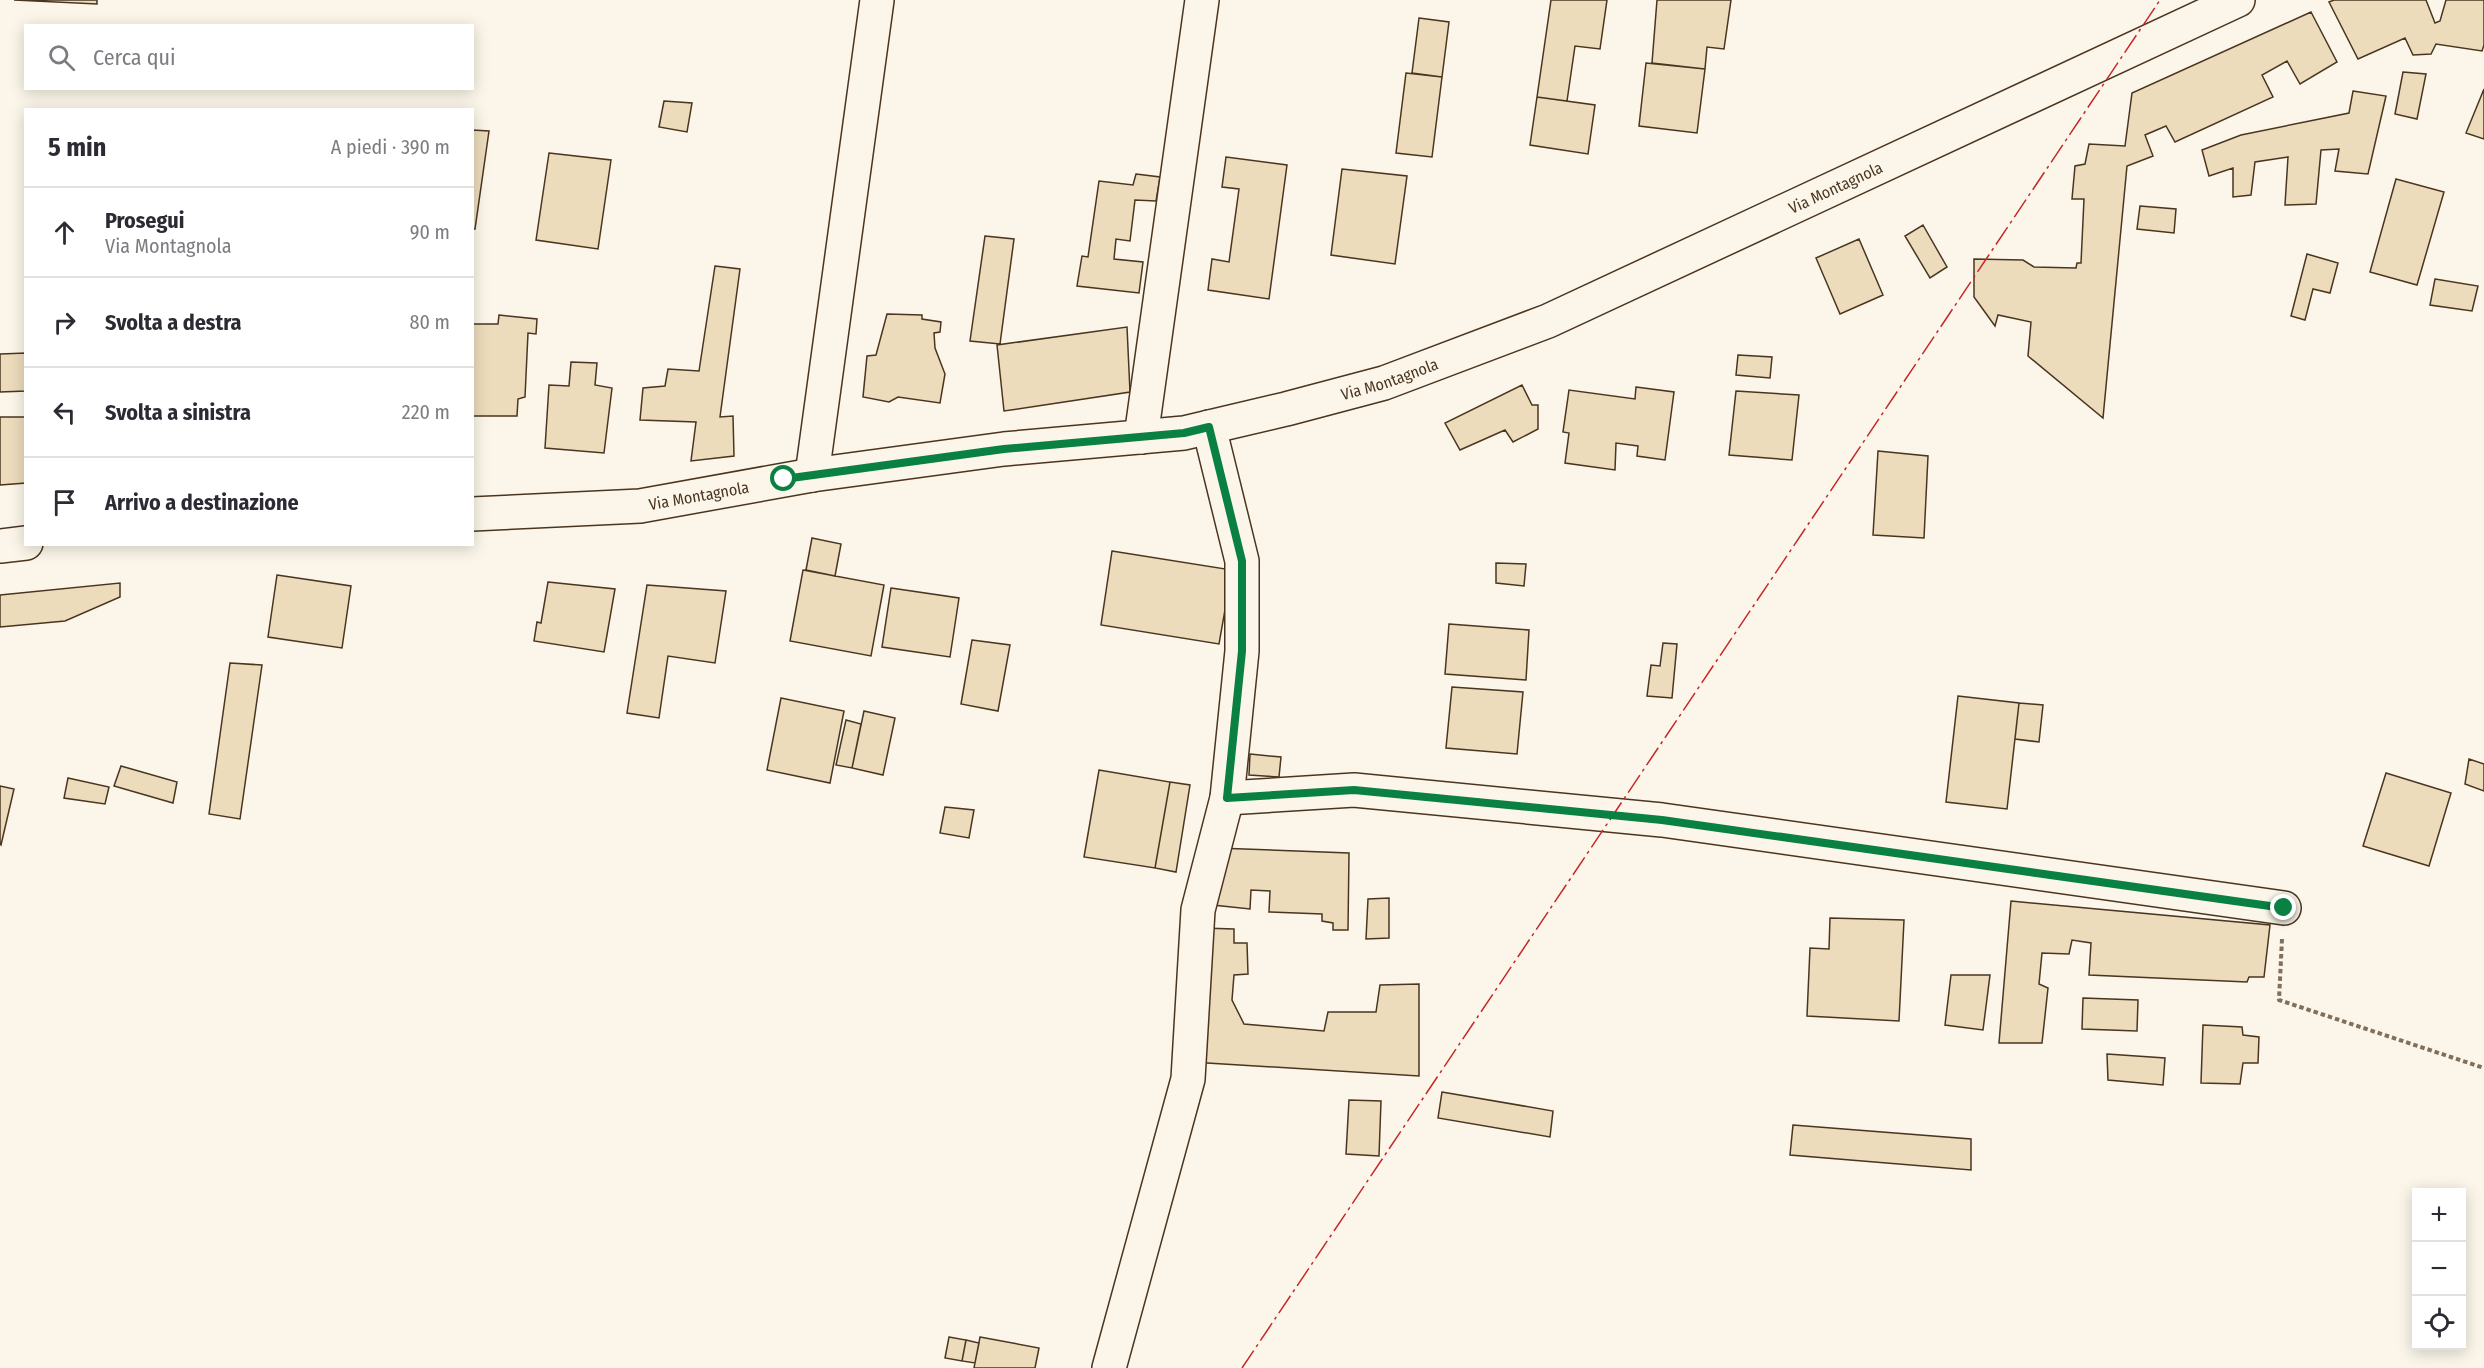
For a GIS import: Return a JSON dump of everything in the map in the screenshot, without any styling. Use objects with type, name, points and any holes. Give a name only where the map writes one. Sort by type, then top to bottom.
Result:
[{"type":"street","points":[[812,475],[877,0]]},
{"type":"street","points":[[1141,436],[1202,0]]},
{"type":"street","name":"Via Montagnola","points":[[474,514],[640,506],[812,475],[1004,449],[1184,433],[1384,383],[1548,321],[2238,0]]},
{"type":"street","points":[[1109,1368],[1188,1079],[1198,910],[1227,798],[1242,651],[1242,561],[1209,427]]},
{"type":"street","points":[[0,546],[24,543]]},
{"type":"street","points":[[1227,798],[1354,790],[1662,820],[2284,908]]},
{"type":"path","points":[[2284,908],[2279,1000],[2484,1068]]},
{"type":"building","points":[[14,0],[97,0],[97,4]]},
{"type":"building","points":[[1551,0],[1607,0],[1600,49],[1575,46],[1567,101],[1537,97]]},
{"type":"building","points":[[1657,0],[1731,0],[1724,49],[1707,47],[1705,69],[1652,63]]},
{"type":"building","points":[[2334,0],[2426,0],[2435,23],[2440,21],[2446,0],[2484,0],[2484,45],[2482,51],[2436,44],[2431,54],[2413,55],[2405,38],[2358,59],[2329,2]]},
{"type":"building","points":[[2311,12],[2337,62],[2300,84],[2287,61],[2262,75],[2273,97],[2175,142],[2166,126],[2145,135],[2153,156],[2127,166],[2103,418],[2028,356],[2031,322],[1998,315],[1995,326],[1974,297],[1974,259],[2023,260],[2034,267],[2076,268],[2077,263],[2081,263],[2084,199],[2072,199],[2075,166],[2085,164],[2089,144],[2125,146],[2132,93]]},
{"type":"building","points":[[1419,18],[1449,22],[1442,77],[1412,73]]},
{"type":"building","points":[[1646,63],[1705,69],[1697,133],[1639,126]]},
{"type":"building","points":[[2403,72],[2426,74],[2417,119],[2395,114]]},
{"type":"building","points":[[1406,73],[1442,77],[1432,157],[1396,153]]},
{"type":"building","points":[[2484,89],[2484,139],[2466,133]]},
{"type":"building","points":[[2353,91],[2386,96],[2368,174],[2335,171],[2339,149],[2321,150],[2316,204],[2285,205],[2288,157],[2255,162],[2251,195],[2233,197],[2233,168],[2209,176],[2202,150],[2241,135],[2349,113]]},
{"type":"building","points":[[1537,97],[1595,105],[1588,154],[1530,145]]},
{"type":"building","points":[[664,101],[692,103],[687,132],[659,127]]},
{"type":"building","points":[[474,130],[489,131],[475,229]]},
{"type":"building","points":[[549,153],[611,160],[598,249],[536,240]]},
{"type":"building","points":[[1226,157],[1287,165],[1269,299],[1208,290],[1212,259],[1229,262],[1239,189],[1222,187]]},
{"type":"building","points":[[1342,169],[1407,176],[1395,264],[1331,255]]},
{"type":"building","points":[[1136,174],[1160,177],[1156,201],[1135,200],[1130,241],[1116,239],[1114,259],[1143,262],[1139,293],[1077,286],[1082,256],[1088,257],[1099,181],[1133,185]]},
{"type":"building","points":[[2396,179],[2444,192],[2417,285],[2370,272]]},
{"type":"building","points":[[2140,206],[2176,209],[2174,233],[2137,229]]},
{"type":"building","points":[[1923,225],[1947,267],[1930,278],[1905,236]]},
{"type":"building","points":[[985,236],[1014,239],[1000,344],[970,341]]},
{"type":"building","points":[[1859,239],[1883,295],[1840,314],[1816,258]]},
{"type":"building","points":[[2307,254],[2338,263],[2330,293],[2313,289],[2305,320],[2291,316]]},
{"type":"building","points":[[715,266],[740,269],[720,417],[733,416],[734,456],[691,461],[696,422],[640,420],[643,388],[665,386],[668,369],[699,371]]},
{"type":"building","points":[[2435,279],[2478,286],[2472,311],[2430,305]]},
{"type":"building","points":[[887,314],[922,315],[922,319],[941,322],[940,332],[934,333],[935,348],[945,374],[940,403],[898,397],[889,402],[863,397],[867,356],[876,355]]},
{"type":"building","points":[[499,315],[537,319],[536,334],[528,333],[525,397],[518,399],[517,416],[474,416],[474,324],[498,324]]},
{"type":"building","points":[[1127,327],[1130,392],[1004,411],[997,345]]},
{"type":"building","points":[[24,353],[24,391],[0,392],[0,354]]},
{"type":"building","points":[[1738,355],[1772,357],[1770,378],[1736,375]]},
{"type":"building","points":[[571,362],[597,363],[595,385],[612,388],[604,453],[545,448],[549,385],[569,386]]},
{"type":"building","points":[[1522,385],[1532,405],[1538,405],[1538,429],[1513,442],[1505,430],[1460,450],[1445,423]]},
{"type":"building","points":[[1636,387],[1674,392],[1665,460],[1637,456],[1638,446],[1616,443],[1615,470],[1565,463],[1569,433],[1563,432],[1569,390],[1635,399]]},
{"type":"building","points":[[1736,391],[1799,395],[1792,460],[1729,455]]},
{"type":"building","points":[[0,417],[24,417],[24,483],[0,485]]},
{"type":"building","points":[[1878,451],[1928,456],[1924,538],[1873,535]]},
{"type":"building","points":[[812,538],[841,544],[835,576],[806,570]]},
{"type":"building","points":[[1112,551],[1232,570],[1219,644],[1101,625]]},
{"type":"building","points":[[1496,563],[1526,564],[1524,586],[1496,583]]},
{"type":"building","points":[[803,570],[884,585],[871,656],[790,641]]},
{"type":"building","points":[[277,575],[351,586],[342,648],[268,637]]},
{"type":"building","points":[[548,582],[615,589],[604,652],[534,641],[537,622],[541,623]]},
{"type":"building","points":[[120,583],[120,597],[65,621],[0,627],[0,595]]},
{"type":"building","points":[[647,585],[726,591],[715,663],[668,656],[659,718],[627,713]]},
{"type":"building","points":[[891,588],[959,598],[950,657],[882,647]]},
{"type":"building","points":[[1449,624],[1529,630],[1526,680],[1445,674]]},
{"type":"building","points":[[972,640],[1010,645],[998,711],[961,704]]},
{"type":"building","points":[[1663,643],[1677,644],[1672,698],[1647,696],[1651,665],[1660,666]]},
{"type":"building","points":[[230,663],[262,665],[240,819],[209,814]]},
{"type":"building","points":[[1452,687],[1523,692],[1517,754],[1446,748]]},
{"type":"building","points":[[1958,696],[2019,703],[2007,809],[1946,802]]},
{"type":"building","points":[[781,698],[844,711],[830,783],[767,770]]},
{"type":"building","points":[[2019,703],[2043,705],[2039,742],[2015,739]]},
{"type":"building","points":[[864,711],[895,718],[883,775],[852,768]]},
{"type":"building","points":[[846,720],[861,724],[852,768],[836,765]]},
{"type":"building","points":[[1250,754],[1281,757],[1279,777],[1249,775]]},
{"type":"building","points":[[2469,759],[2484,764],[2484,791],[2465,784]]},
{"type":"building","points":[[121,766],[177,782],[173,803],[114,786]]},
{"type":"building","points":[[1099,770],[1170,782],[1155,868],[1084,857]]},
{"type":"building","points":[[2386,773],[2451,793],[2429,866],[2363,846]]},
{"type":"building","points":[[68,778],[109,787],[105,804],[64,798]]},
{"type":"building","points":[[1170,782],[1190,785],[1176,872],[1155,868]]},
{"type":"building","points":[[0,786],[14,789],[1,845],[0,844]]},
{"type":"building","points":[[945,807],[974,810],[969,838],[940,833]]},
{"type":"building","points":[[1217,848],[1349,853],[1348,930],[1333,930],[1333,923],[1322,921],[1322,914],[1269,912],[1270,891],[1251,890],[1250,909],[1213,905]]},
{"type":"building","points":[[1389,898],[1389,938],[1366,939],[1368,899]]},
{"type":"building","points":[[2011,901],[2270,925],[2264,977],[2249,977],[2247,982],[2089,975],[2091,943],[2072,940],[2069,954],[2042,953],[2039,984],[2048,988],[2042,1043],[1999,1043]]},
{"type":"building","points":[[1830,918],[1904,920],[1899,1021],[1807,1016],[1810,948],[1829,949]]},
{"type":"building","points":[[1202,928],[1234,929],[1234,943],[1247,943],[1248,974],[1234,975],[1232,1000],[1244,1024],[1324,1031],[1328,1012],[1376,1012],[1380,985],[1419,984],[1419,1076],[1191,1062]]},
{"type":"building","points":[[1951,975],[1990,975],[1983,1030],[1945,1025]]},
{"type":"building","points":[[2083,998],[2138,1000],[2137,1031],[2082,1029]]},
{"type":"building","points":[[2203,1025],[2242,1027],[2243,1035],[2259,1037],[2258,1063],[2243,1063],[2240,1084],[2201,1083]]},
{"type":"building","points":[[2107,1054],[2165,1058],[2163,1085],[2108,1080]]},
{"type":"building","points":[[1442,1092],[1553,1111],[1550,1137],[1438,1118]]},
{"type":"building","points":[[1349,1100],[1381,1101],[1379,1156],[1346,1154]]},
{"type":"building","points":[[1793,1125],[1971,1139],[1971,1170],[1790,1155]]},
{"type":"building","points":[[949,1337],[966,1340],[962,1361],[945,1358]]},
{"type":"building","points":[[980,1337],[1039,1348],[1035,1368],[974,1368]]},
{"type":"building","points":[[966,1340],[979,1343],[975,1363],[962,1361]]},
{"type":"power","points":[[1242,1368],[2160,0]]},
{"type":"route","points":[[784,479],[1004,449],[1184,433],[1209,427],[1242,561],[1242,651],[1227,798],[1354,790],[1662,820],[2284,908]]}]
